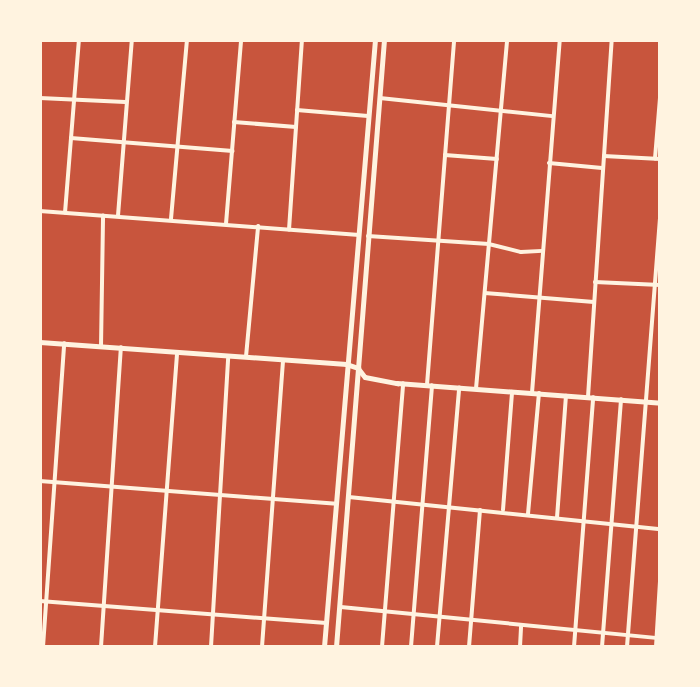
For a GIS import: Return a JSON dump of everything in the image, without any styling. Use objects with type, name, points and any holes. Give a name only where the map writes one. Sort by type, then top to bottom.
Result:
[{"type":"main road","points":[[324,647],[375,40]]},
{"type":"main road","points":[[337,647],[384,40]]},
{"type":"main road","points":[[40,341],[283,362],[346,364],[358,368],[365,377],[403,384],[660,403]]},
{"type":"street","points":[[65,213],[79,40]]},
{"type":"street","points":[[118,217],[132,40]]},
{"type":"street","points":[[171,220],[187,40]]},
{"type":"street","points":[[226,224],[241,40]]},
{"type":"street","points":[[289,230],[302,40]]},
{"type":"street","points":[[411,647],[454,40]]},
{"type":"street","points":[[476,389],[507,40]]},
{"type":"street","points":[[532,393],[560,40]]},
{"type":"street","points":[[574,647],[612,40]]},
{"type":"street","points":[[40,98],[126,102]]},
{"type":"street","points":[[380,99],[449,108],[552,116]]},
{"type":"street","points":[[604,156],[657,159],[660,99]]},
{"type":"street","points":[[297,110],[370,116]]},
{"type":"street","points":[[234,121],[296,127]]},
{"type":"street","points":[[71,138],[232,151]]},
{"type":"street","points":[[445,155],[497,159]]},
{"type":"street","points":[[549,163],[603,168]]},
{"type":"street","points":[[40,211],[360,235]]},
{"type":"street","points":[[101,347],[103,216]]},
{"type":"street","points":[[628,647],[660,219]]},
{"type":"street","points":[[246,359],[258,227]]},
{"type":"street","points":[[368,236],[489,244],[521,252],[542,251]]},
{"type":"street","points":[[595,282],[660,285]]},
{"type":"street","points":[[485,293],[594,302]]},
{"type":"street","points":[[43,647],[64,344]]},
{"type":"street","points":[[101,647],[121,348]]},
{"type":"street","points":[[155,647],[177,353]]},
{"type":"street","points":[[211,647],[228,357]]},
{"type":"street","points":[[262,647],[283,362]]},
{"type":"street","points":[[382,647],[403,384]]},
{"type":"street","points":[[437,647],[459,388]]},
{"type":"street","points":[[503,510],[512,391]]},
{"type":"street","points":[[528,514],[539,394]]},
{"type":"street","points":[[557,518],[566,396]]},
{"type":"street","points":[[602,647],[621,400]]},
{"type":"street","points":[[40,481],[218,496],[274,497],[336,504]]},
{"type":"street","points":[[349,497],[449,508],[503,510],[581,523],[660,529]]},
{"type":"street","points":[[469,647],[480,510]]},
{"type":"street","points":[[656,647],[660,582]]},
{"type":"street","points":[[40,601],[326,623]]},
{"type":"street","points":[[341,607],[658,638]]},
{"type":"street","points":[[520,647],[521,626]]}]
